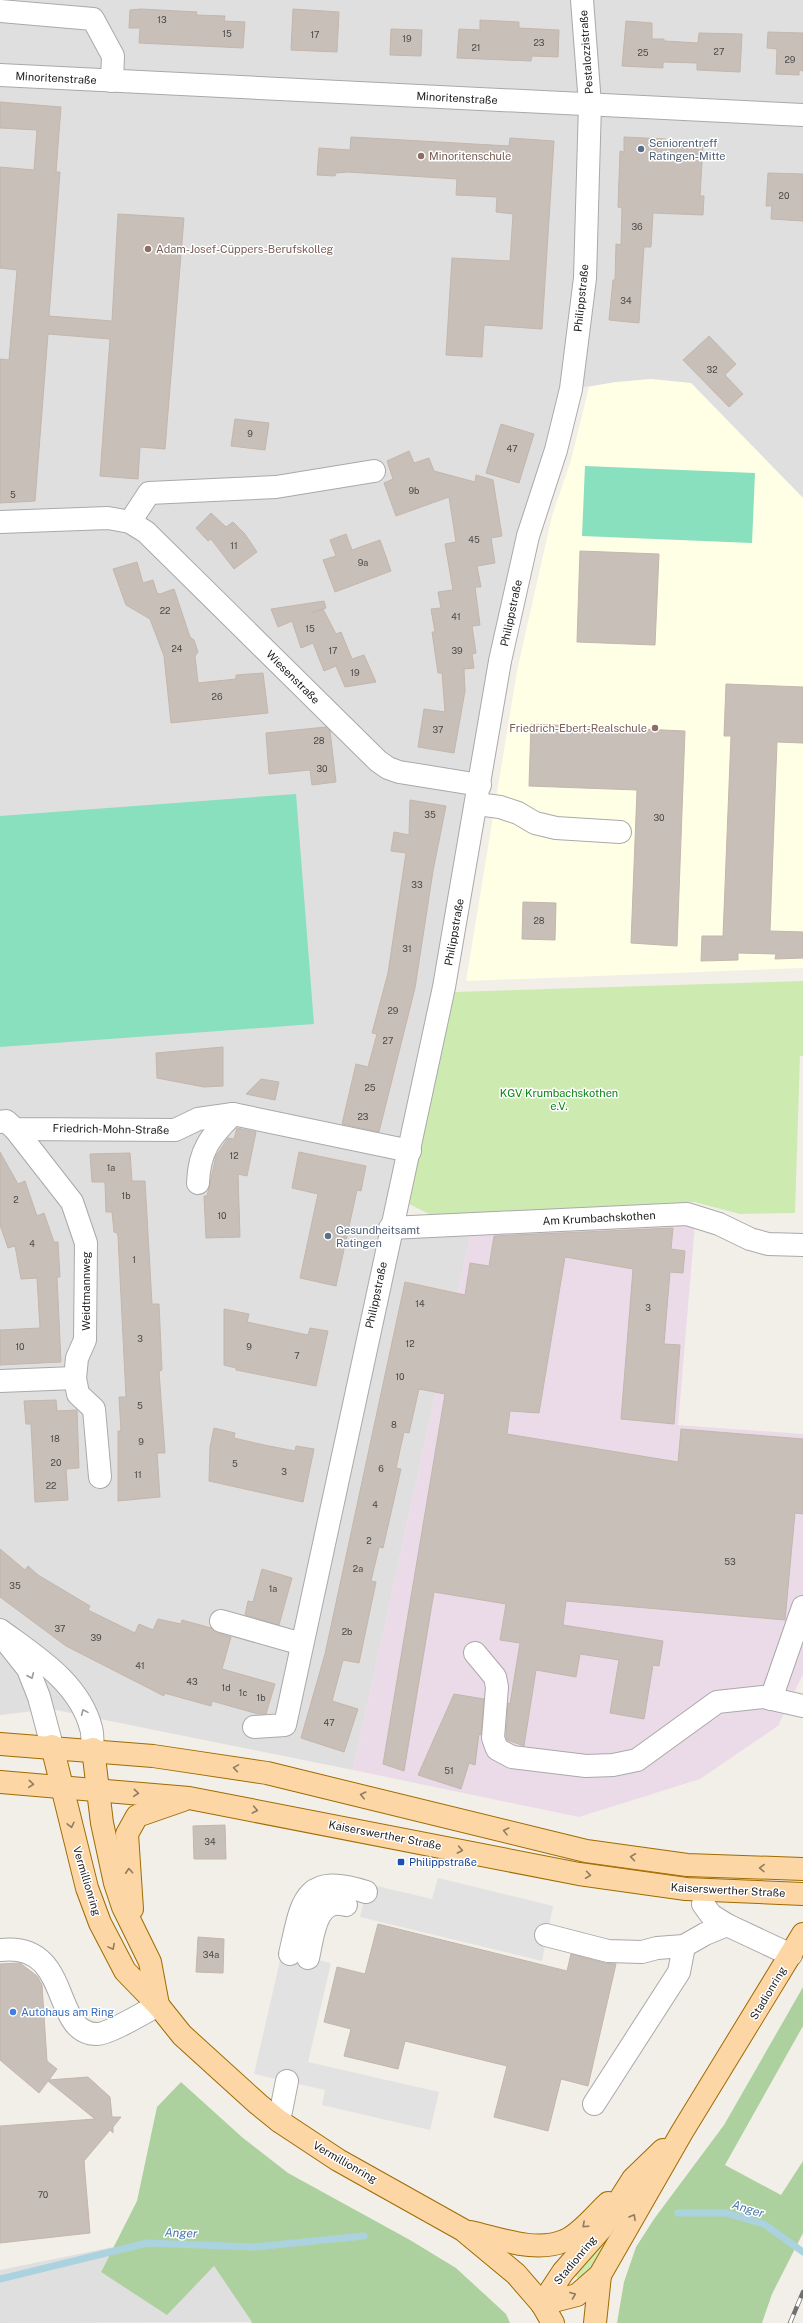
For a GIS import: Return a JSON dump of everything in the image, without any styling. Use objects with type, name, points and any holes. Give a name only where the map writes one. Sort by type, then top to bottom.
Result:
[{"type":"main road","name":"Kaiserswerther Straße","points":[[0,1744],[93,1749],[188,1760],[267,1773],[401,1804],[586,1851],[687,1865],[803,1869]]},
{"type":"main road","name":"Vermillionring","points":[[52,1746],[87,1888],[100,1923],[125,1971],[158,2005],[182,2035],[279,2121],[338,2160],[463,2230],[516,2274],[542,2304],[553,2323]]},
{"type":"main road","name":"Vermillionring","points":[[93,1749],[97,1790],[115,1883],[123,1907],[133,1924],[150,1962],[158,2005]]},
{"type":"main road","name":"Kaiserswerther Straße","points":[[0,1782],[189,1798],[408,1839],[579,1874],[686,1889],[803,1894]]},
{"type":"main road","name":"Vermillionring","points":[[133,1924],[127,1834],[137,1816],[189,1798]]},
{"type":"main road","name":"Stadionring","points":[[542,2304],[577,2295],[600,2275],[682,2132],[792,1955],[803,1934]]},
{"type":"main road","name":"Stadionring","points":[[542,2304],[563,2272],[602,2229],[633,2179],[682,2132]]},
{"type":"main road","points":[[463,2230],[525,2244],[549,2245],[564,2241],[591,2220],[633,2179]]},
{"type":"main road","points":[[594,2323],[600,2275]]},
{"type":"street","name":"Pestalozzistraße","points":[[582,0],[590,104]]},
{"type":"street","name":"Minoritenstraße","points":[[0,12],[93,19],[113,56],[112,81]]},
{"type":"street","name":"Minoritenstraße","points":[[0,75],[803,115]]},
{"type":"street","name":"Philippstraße","points":[[254,1727],[285,1725],[390,1228],[410,1151],[444,987],[500,661],[528,536],[556,450],[571,389],[585,278],[590,104]]},
{"type":"street","points":[[130,522],[149,493],[276,487],[374,471]]},
{"type":"street","name":"Wiesenstraße","points":[[0,522],[108,518],[130,522],[146,532],[378,761],[399,772],[478,794],[500,807],[518,813],[535,823],[556,828],[620,832]]},
{"type":"street","points":[[198,1183],[199,1167],[211,1137],[233,1114]]},
{"type":"street","name":"Friedrich-Mohn-Straße","points":[[7,1125],[174,1130],[198,1119],[233,1114],[410,1151]]},
{"type":"street","name":"Weidtmannweg","points":[[7,1125],[72,1202],[86,1243],[85,1340],[77,1358],[75,1378],[78,1394],[94,1409],[100,1477]]},
{"type":"street","name":"Am Krumbachskothen","points":[[390,1228],[687,1214],[718,1224],[750,1239],[768,1244],[803,1245]]},
{"type":"street","points":[[0,1381],[75,1378]]},
{"type":"street","points":[[771,1699],[803,1606]]},
{"type":"street","points":[[221,1621],[302,1644]]},
{"type":"street","points":[[0,1630],[60,1675],[80,1703],[91,1728],[93,1749]]},
{"type":"street","points":[[0,1633],[28,1669],[39,1697],[52,1746]]},
{"type":"street","points":[[475,1653],[495,1677],[497,1687],[493,1738],[497,1749],[512,1757],[586,1766],[619,1764],[637,1760],[717,1702],[763,1697],[803,1706]]},
{"type":"street","points":[[346,1905],[339,1903],[326,1907],[322,1911],[299,1956],[301,1906],[306,1898],[315,1890],[334,1885],[348,1886],[366,1892]]},
{"type":"street","points":[[703,1904],[711,1915],[727,1925],[792,1955]]},
{"type":"street","points":[[546,1935],[608,1951],[625,1953],[684,1946],[705,1934],[727,1925]]},
{"type":"street","points":[[594,2104],[679,1972],[684,1946]]},
{"type":"street","points":[[0,1950],[17,1948],[33,1954],[55,1979],[70,2018],[78,2027],[87,2032],[102,2033],[158,2005]]},
{"type":"street","points":[[279,2121],[287,2081]]},
{"type":"shaded area","points":[[0,0],[803,0],[803,498],[691,383],[616,382],[571,389],[528,536],[390,1227],[471,1233],[353,1770],[51,1709],[0,1715]]},
{"type":"shaded area","name":"Friedrich-Ebert-Realschule","points":[[651,379],[691,383],[803,498],[803,968],[466,981],[517,671],[552,516],[571,460],[589,387],[616,382]]},
{"type":"shaded area","points":[[695,1223],[678,1425],[803,1434],[803,1674],[778,1726],[700,1779],[579,1817],[353,1770],[471,1233]]},
{"type":"shaded area","points":[[438,1878],[553,1906],[542,1961],[360,1917],[368,1884],[432,1899]]},
{"type":"shaded area","points":[[282,1952],[331,1963],[308,2062],[439,2092],[430,2130],[322,2105],[325,2090],[254,2074]]},
{"type":"shaded area","points":[[113,2247],[101,2272],[167,2314],[214,2266],[253,2322],[0,2323],[0,2270]]},
{"type":"green space","points":[[585,466],[755,473],[752,543],[582,536]]},
{"type":"green space","points":[[296,794],[314,1024],[0,1047],[0,816]]},
{"type":"green space","name":"KGV Krumbachskothen e.V.","points":[[803,981],[803,1056],[800,1056],[795,1213],[740,1214],[694,1202],[431,1215],[407,1203],[455,992]]},
{"type":"green space","points":[[803,1987],[803,2026],[725,2165],[781,2195],[803,2161],[803,2233],[772,2294],[762,2323],[617,2323],[624,2282],[636,2247],[654,2219],[724,2125]]},
{"type":"green space","points":[[181,2082],[243,2138],[288,2173],[410,2240],[456,2268],[506,2314],[510,2323],[251,2323],[252,2322],[214,2266],[167,2315],[101,2272],[137,2201],[157,2107]]},
{"type":"green space","points":[[612,2232],[593,2269],[581,2282],[573,2273]]},
{"type":"building","points":[[141,9],[197,12],[196,15],[225,16],[224,21],[245,22],[243,48],[139,43],[140,28],[129,28],[130,10]]},
{"type":"building","points":[[293,9],[339,12],[337,52],[291,50]]},
{"type":"building","points":[[480,20],[519,22],[519,28],[559,30],[558,57],[532,56],[531,61],[457,58],[459,29],[480,30]]},
{"type":"building","points":[[626,21],[652,23],[652,39],[664,39],[664,41],[698,43],[699,33],[742,34],[740,72],[697,70],[697,63],[663,62],[663,68],[622,66]]},
{"type":"building","points":[[391,29],[422,30],[421,56],[390,55]]},
{"type":"building","points":[[768,32],[803,33],[803,71],[799,70],[799,75],[776,74],[777,49],[767,48]]},
{"type":"building","points":[[0,102],[61,107],[56,172],[60,172],[49,316],[112,321],[118,214],[184,218],[165,449],[140,447],[138,479],[100,476],[110,339],[48,334],[35,501],[0,503],[0,359],[9,360],[17,270],[0,268],[0,167],[34,170],[37,130],[0,128]]},
{"type":"building","points":[[351,137],[509,146],[510,138],[554,141],[542,329],[484,325],[482,357],[446,355],[452,258],[510,261],[513,214],[496,212],[497,197],[456,195],[457,179],[348,172],[336,173],[335,176],[317,175],[319,148],[350,150]]},
{"type":"building","points":[[624,137],[666,139],[666,143],[703,145],[700,196],[704,196],[703,215],[653,213],[651,247],[644,247],[639,323],[609,320],[613,280],[615,280],[616,244],[621,245],[622,208],[618,207],[620,151],[624,152]]},
{"type":"building","points":[[768,173],[803,174],[803,221],[771,219],[772,206],[766,206]]},
{"type":"building","points":[[709,336],[736,364],[725,375],[743,394],[729,407],[683,360]]},
{"type":"building","points":[[235,419],[269,423],[265,450],[231,446]]},
{"type":"building","points":[[501,424],[534,434],[519,483],[486,473]]},
{"type":"building","points":[[409,451],[414,463],[429,458],[434,471],[475,482],[476,475],[493,480],[502,536],[491,538],[495,563],[477,566],[481,587],[475,587],[480,625],[472,626],[476,653],[472,654],[474,668],[464,669],[465,691],[454,753],[418,747],[424,709],[445,712],[442,673],[438,673],[432,632],[435,632],[431,609],[441,608],[438,592],[453,590],[445,544],[456,542],[449,497],[396,516],[384,483],[393,479],[387,461]]},
{"type":"building","points":[[211,513],[226,527],[233,522],[245,534],[257,552],[234,569],[211,539],[208,541],[196,528]]},
{"type":"building","points":[[346,534],[352,550],[380,540],[391,571],[335,592],[323,560],[336,556],[330,540]]},
{"type":"building","points":[[580,551],[659,554],[655,645],[577,642]]},
{"type":"building","points":[[137,562],[143,583],[153,580],[157,593],[160,594],[174,589],[190,637],[194,640],[198,652],[195,656],[198,683],[236,679],[236,675],[263,673],[268,713],[171,723],[164,656],[150,619],[126,605],[113,569]]},
{"type":"building","points":[[324,601],[326,608],[323,609],[336,634],[341,632],[352,659],[364,655],[376,682],[345,687],[336,666],[324,671],[313,643],[301,648],[292,621],[278,627],[271,609]]},
{"type":"building","points":[[726,684],[803,687],[803,743],[777,742],[770,931],[803,932],[803,958],[775,959],[776,954],[738,953],[738,960],[701,961],[702,936],[723,936],[731,736],[724,736]]},
{"type":"building","points":[[531,724],[685,731],[677,946],[631,943],[637,790],[529,786]]},
{"type":"building","points":[[326,727],[330,731],[336,782],[312,785],[310,770],[269,774],[266,733]]},
{"type":"building","points":[[410,800],[446,806],[433,871],[415,988],[379,1132],[342,1124],[356,1064],[368,1067],[377,1034],[372,1033],[388,973],[406,853],[391,851],[394,832],[409,835]]},
{"type":"building","points":[[523,902],[556,903],[555,940],[522,939]]},
{"type":"building","points":[[223,1047],[223,1086],[204,1087],[157,1078],[156,1053]]},
{"type":"building","points":[[261,1079],[279,1082],[275,1100],[246,1094]]},
{"type":"building","points":[[237,1128],[256,1132],[247,1176],[238,1174],[240,1237],[206,1238],[204,1196],[207,1196],[216,1156],[228,1138],[234,1139]]},
{"type":"building","points":[[0,1152],[18,1184],[25,1181],[37,1216],[44,1213],[54,1242],[58,1242],[60,1277],[57,1277],[61,1362],[0,1365],[0,1330],[40,1328],[37,1278],[21,1279],[15,1246],[8,1248],[0,1225]]},
{"type":"building","name":"Gesundheitsamt Ratingen","points":[[299,1152],[366,1166],[361,1191],[357,1190],[336,1286],[300,1278],[318,1194],[292,1188]]},
{"type":"building","points":[[130,1153],[132,1181],[145,1181],[152,1304],[159,1304],[162,1370],[159,1371],[165,1453],[157,1453],[160,1497],[118,1501],[118,1431],[121,1431],[119,1397],[126,1397],[118,1236],[117,1233],[114,1232],[112,1212],[106,1212],[105,1182],[92,1182],[90,1154]]},
{"type":"building","points":[[673,1228],[671,1249],[685,1251],[683,1273],[670,1272],[664,1344],[680,1345],[674,1424],[621,1419],[633,1269],[565,1257],[539,1413],[510,1411],[507,1434],[678,1462],[681,1429],[803,1439],[803,1514],[795,1513],[785,1620],[566,1601],[563,1625],[663,1641],[659,1666],[653,1665],[644,1719],[610,1713],[619,1660],[580,1654],[576,1677],[536,1670],[524,1746],[507,1740],[506,1736],[508,1703],[510,1704],[520,1643],[500,1640],[506,1604],[434,1592],[404,1771],[383,1764],[445,1394],[419,1389],[409,1433],[404,1432],[396,1468],[401,1469],[383,1548],[379,1547],[371,1581],[376,1582],[359,1663],[343,1660],[332,1701],[358,1709],[344,1752],[301,1738],[325,1654],[405,1282],[465,1295],[470,1263],[489,1266],[494,1236]]},
{"type":"building","points":[[224,1309],[249,1314],[247,1322],[308,1335],[310,1328],[328,1331],[316,1386],[236,1370],[236,1368],[224,1365]]},
{"type":"building","points":[[56,1400],[57,1411],[77,1410],[79,1468],[66,1469],[68,1500],[35,1502],[31,1424],[26,1424],[24,1401]]},
{"type":"building","points":[[214,1428],[235,1433],[234,1438],[264,1445],[295,1451],[296,1446],[314,1449],[303,1502],[209,1481],[210,1447]]},
{"type":"building","points":[[0,1549],[25,1570],[28,1566],[38,1575],[90,1606],[88,1610],[135,1633],[139,1624],[153,1630],[158,1619],[181,1624],[182,1620],[211,1628],[217,1633],[231,1637],[222,1669],[275,1684],[266,1714],[258,1714],[212,1701],[211,1706],[164,1693],[164,1696],[66,1646],[0,1597]]},
{"type":"building","points":[[262,1569],[292,1578],[279,1625],[245,1615],[248,1601],[253,1602]]},
{"type":"building","points":[[454,1694],[484,1699],[481,1735],[479,1734],[475,1765],[469,1763],[461,1789],[418,1775]]},
{"type":"building","points":[[225,1825],[226,1859],[194,1859],[193,1826]]},
{"type":"building","points":[[378,1924],[567,1971],[571,1954],[605,1963],[616,1964],[588,2086],[561,2079],[548,2131],[494,2117],[507,2066],[405,2041],[398,2069],[344,2056],[351,2029],[324,2022],[337,1967],[365,1974]]},
{"type":"building","points":[[198,1937],[224,1939],[223,1973],[196,1972]]},
{"type":"building","points":[[20,1963],[37,1976],[42,1985],[47,2061],[57,2069],[49,2080],[88,2077],[110,2097],[112,2117],[121,2117],[113,2127],[113,2133],[110,2130],[84,2161],[90,2233],[0,2243],[0,2126],[95,2119],[48,2081],[39,2093],[0,2060],[0,1964]]},
{"type":"waterway","name":"Anger","points":[[678,2213],[726,2213],[764,2224],[803,2252]]},
{"type":"waterway","name":"Anger","points":[[0,2279],[147,2243],[254,2247],[364,2236]]},
{"type":"railway","points":[[790,2323],[803,2292]]},
{"type":"place","name":"Seniorentreff Ratingen-Mitte","points":[[641,149]]},
{"type":"place","name":"Minoritenschule","points":[[421,156]]},
{"type":"place","name":"Adam-Josef-Cüppers-Berufskolleg","points":[[148,249]]},
{"type":"place","name":"Friedrich-Ebert-Realschule","points":[[655,728]]},
{"type":"place","name":"Gesundheitsamt Ratingen","points":[[328,1236]]},
{"type":"place","name":"Philippstraße","points":[[401,1862]]},
{"type":"place","name":"Autohaus am Ring","points":[[13,2012]]}]
